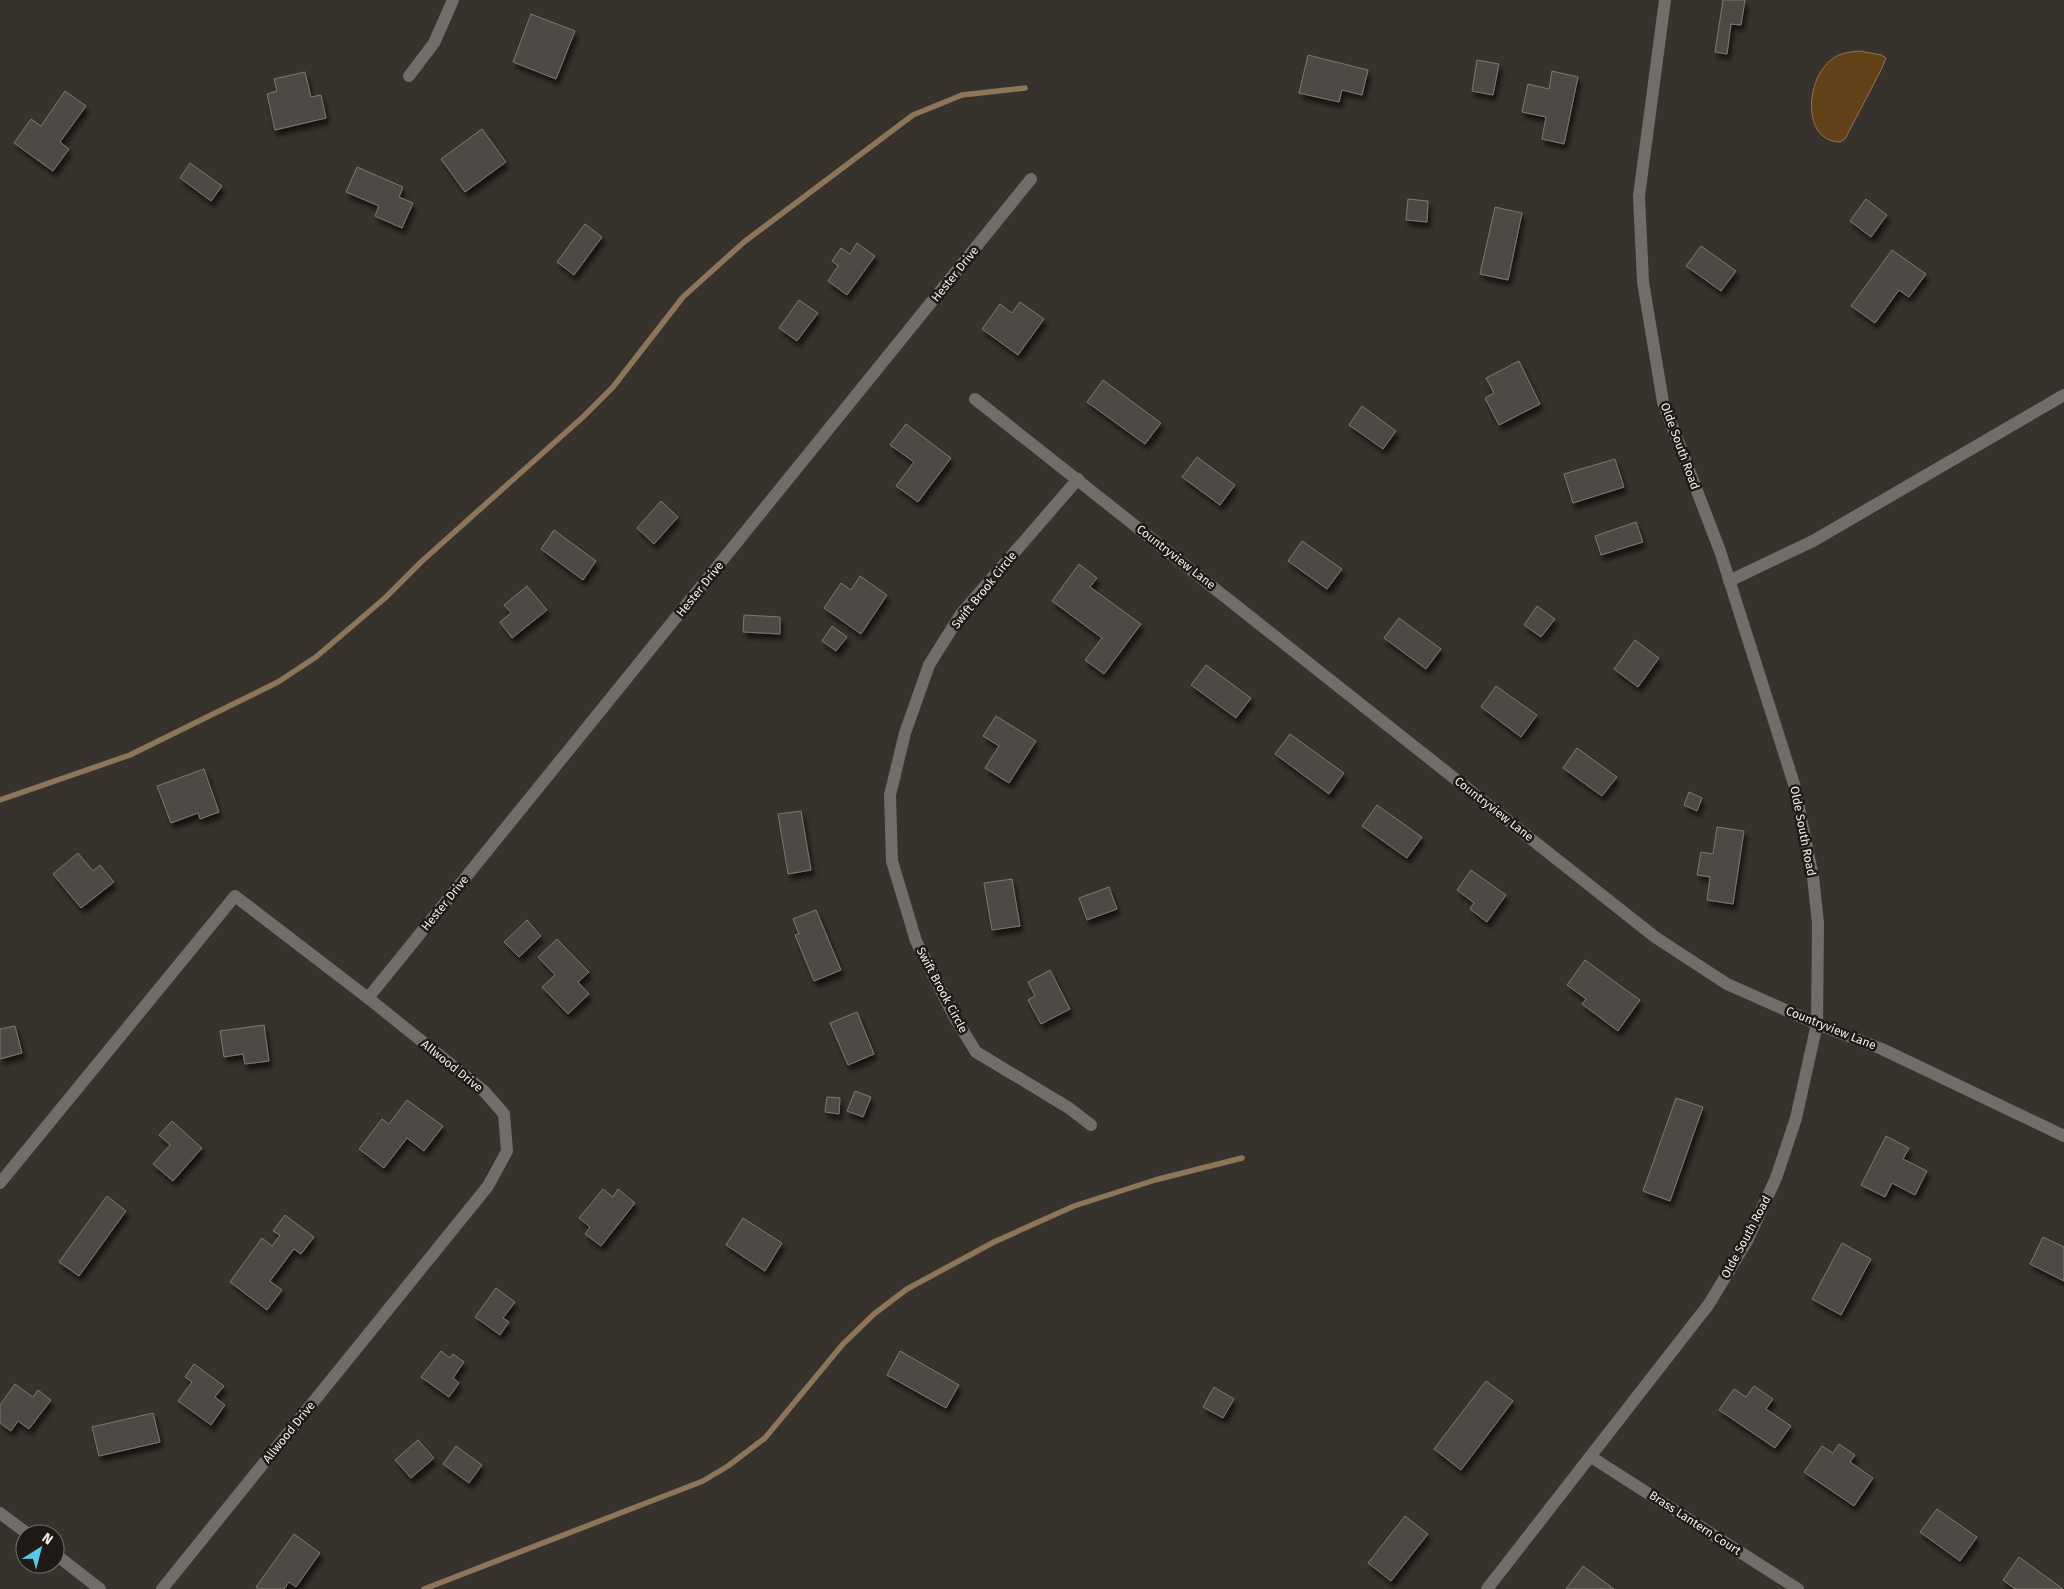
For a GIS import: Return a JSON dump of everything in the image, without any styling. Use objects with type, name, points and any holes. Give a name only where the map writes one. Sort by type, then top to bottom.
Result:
[{"type":"street","points":[[410,76],[434,43],[453,0]]},
{"type":"street","name":"Olde South Road","points":[[1486,1589],[1708,1304],[1746,1241],[1776,1178],[1793,1127],[1817,1024],[1818,922],[1813,877],[1794,784],[1729,581],[1663,402],[1643,282],[1639,196],[1665,0]]},
{"type":"street","name":"Hester Drive","points":[[368,998],[1031,179]]},
{"type":"street","points":[[1729,581],[1813,541],[2064,395]]},
{"type":"street","name":"Countryview Lane","points":[[975,399],[1655,937],[1726,984],[1817,1024],[1882,1049],[2064,1136]]},
{"type":"street","name":"Swift Brook Circle","points":[[1078,479],[961,614],[929,665],[904,734],[890,795],[892,861],[916,941],[954,1016],[976,1052],[1069,1108],[1091,1125]]},
{"type":"street","name":"Allwood Drive","points":[[2,1177],[235,896],[368,998],[484,1091],[504,1114],[508,1151],[488,1186],[162,1589]]},
{"type":"street","name":"Brass Lantern Court","points":[[1591,1456],[1798,1589]]},
{"type":"street","points":[[0,1512],[15,1524]]},
{"type":"street","points":[[65,1562],[100,1589]]},
{"type":"shaded area","points":[[1860,51],[1881,55],[1886,58],[1845,139],[1840,142],[1827,139],[1813,121],[1811,108],[1816,81],[1831,60],[1844,53]]},
{"type":"building","points":[[1723,0],[1745,0],[1741,25],[1731,24],[1727,54],[1715,52]]},
{"type":"building","points":[[531,14],[575,31],[556,79],[513,62]]},
{"type":"building","points":[[1308,55],[1368,70],[1362,95],[1342,90],[1339,102],[1299,93]]},
{"type":"building","points":[[1477,60],[1499,64],[1493,95],[1472,91]]},
{"type":"building","points":[[1552,71],[1578,77],[1564,144],[1542,139],[1546,117],[1522,112],[1528,84],[1549,89]]},
{"type":"building","points":[[305,72],[311,97],[321,95],[326,118],[275,130],[267,94],[277,91],[274,79]]},
{"type":"building","points":[[65,91],[86,106],[60,142],[69,149],[53,171],[14,143],[31,119],[41,126]]},
{"type":"building","points":[[482,129],[506,162],[465,192],[441,159]]},
{"type":"building","points":[[190,163],[222,186],[211,201],[180,178]]},
{"type":"building","points":[[357,167],[403,187],[399,197],[413,203],[402,228],[375,216],[379,206],[346,192]]},
{"type":"building","points":[[1408,199],[1428,201],[1427,222],[1406,220]]},
{"type":"building","points":[[1866,199],[1887,215],[1871,237],[1850,221]]},
{"type":"building","points":[[1495,207],[1522,213],[1508,280],[1480,274]]},
{"type":"building","points":[[585,224],[602,237],[574,275],[557,262]]},
{"type":"building","points":[[857,243],[875,256],[847,295],[828,281],[838,266],[832,261],[841,248],[850,254]]},
{"type":"building","points":[[1701,246],[1736,271],[1721,291],[1686,266]]},
{"type":"building","points":[[1892,250],[1926,274],[1909,297],[1899,290],[1875,323],[1851,306]]},
{"type":"building","points":[[799,300],[818,313],[797,341],[779,328]]},
{"type":"building","points":[[1020,302],[1044,319],[1018,355],[982,329],[1000,304],[1012,313]]},
{"type":"building","points":[[1519,361],[1540,404],[1499,425],[1485,398],[1494,393],[1486,378]]},
{"type":"building","points":[[1103,380],[1161,423],[1145,444],[1087,402]]},
{"type":"building","points":[[1362,406],[1396,431],[1383,449],[1349,425]]},
{"type":"building","points":[[906,424],[951,458],[918,502],[896,486],[914,462],[890,445]]},
{"type":"building","points":[[1197,457],[1235,485],[1220,505],[1182,477]]},
{"type":"building","points":[[1615,459],[1624,487],[1573,503],[1564,474]]},
{"type":"building","points":[[661,501],[678,517],[654,544],[637,528]]},
{"type":"building","points":[[1636,522],[1643,542],[1601,555],[1595,536]]},
{"type":"building","points":[[554,530],[596,561],[583,580],[541,549]]},
{"type":"building","points":[[1302,541],[1342,569],[1327,589],[1288,561]]},
{"type":"building","points":[[1079,564],[1097,578],[1090,587],[1141,624],[1104,674],[1085,660],[1102,638],[1052,601]]},
{"type":"building","points":[[860,576],[887,595],[861,634],[824,608],[841,583],[851,590]]},
{"type":"building","points":[[527,586],[547,610],[512,638],[500,622],[511,613],[504,605]]},
{"type":"building","points":[[1537,606],[1555,619],[1541,637],[1524,625]]},
{"type":"building","points":[[744,615],[780,617],[780,634],[743,632]]},
{"type":"building","points":[[1399,618],[1441,649],[1426,669],[1384,638]]},
{"type":"building","points":[[832,626],[847,637],[836,651],[822,641]]},
{"type":"building","points":[[1635,640],[1659,658],[1638,687],[1614,669]]},
{"type":"building","points":[[1206,665],[1251,698],[1236,718],[1191,685]]},
{"type":"building","points":[[1496,686],[1537,715],[1521,737],[1481,707]]},
{"type":"building","points":[[996,716],[1036,741],[1009,783],[985,768],[999,746],[983,736]]},
{"type":"building","points":[[1290,734],[1344,773],[1329,794],[1275,754]]},
{"type":"building","points":[[1577,748],[1617,777],[1602,796],[1563,768]]},
{"type":"building","points":[[204,769],[219,812],[200,819],[198,813],[171,823],[157,786]]},
{"type":"building","points":[[1689,792],[1702,798],[1697,811],[1684,805]]},
{"type":"building","points":[[1377,805],[1422,837],[1407,858],[1362,826]]},
{"type":"building","points":[[801,811],[811,870],[788,874],[778,814]]},
{"type":"building","points":[[1717,827],[1744,831],[1733,904],[1707,900],[1710,877],[1697,875],[1701,852],[1713,854]]},
{"type":"building","points":[[78,853],[93,871],[100,865],[114,882],[81,908],[53,874]]},
{"type":"building","points":[[1471,870],[1506,895],[1487,922],[1470,909],[1474,903],[1457,890]]},
{"type":"building","points":[[1012,879],[1020,926],[992,930],[984,883]]},
{"type":"building","points":[[1109,887],[1117,909],[1087,920],[1079,898]]},
{"type":"building","points":[[816,910],[841,970],[814,981],[795,935],[799,934],[793,919]]},
{"type":"building","points":[[527,920],[541,936],[519,957],[504,942]]},
{"type":"building","points":[[557,939],[589,972],[578,982],[589,994],[568,1014],[542,987],[555,975],[538,957]]},
{"type":"building","points":[[1585,960],[1640,1000],[1618,1031],[1582,1004],[1586,999],[1567,985]]},
{"type":"building","points":[[1050,970],[1070,1009],[1041,1024],[1028,1000],[1035,996],[1028,982]]},
{"type":"building","points":[[857,1012],[874,1054],[848,1065],[830,1023]]},
{"type":"building","points":[[264,1025],[269,1061],[245,1064],[243,1054],[224,1057],[220,1031]]},
{"type":"building","points":[[15,1026],[22,1053],[0,1059],[0,1029]]},
{"type":"building","points":[[855,1091],[871,1097],[863,1117],[847,1111]]},
{"type":"building","points":[[827,1097],[840,1098],[839,1114],[825,1112]]},
{"type":"building","points":[[1676,1098],[1703,1107],[1670,1201],[1643,1191]]},
{"type":"building","points":[[407,1100],[443,1126],[424,1151],[407,1138],[384,1168],[359,1149],[382,1119],[389,1124]]},
{"type":"building","points":[[172,1121],[202,1148],[173,1181],[153,1164],[170,1145],[159,1135]]},
{"type":"building","points":[[1886,1136],[1909,1148],[1903,1159],[1927,1171],[1915,1195],[1892,1183],[1885,1197],[1861,1185]]},
{"type":"building","points":[[603,1189],[613,1197],[618,1189],[635,1203],[601,1246],[585,1234],[590,1227],[579,1218]]},
{"type":"building","points":[[107,1196],[126,1211],[79,1276],[59,1262]]},
{"type":"building","points":[[285,1215],[314,1237],[301,1254],[294,1249],[270,1281],[282,1290],[267,1310],[230,1282],[262,1238],[272,1246],[280,1235],[273,1231]]},
{"type":"building","points":[[743,1218],[782,1243],[765,1271],[726,1245]]},
{"type":"building","points":[[2043,1237],[2064,1247],[2064,1281],[2030,1264]]},
{"type":"building","points":[[1842,1243],[1871,1259],[1841,1315],[1812,1299]]},
{"type":"building","points":[[496,1288],[515,1302],[503,1318],[509,1322],[500,1335],[475,1317]]},
{"type":"building","points":[[441,1351],[450,1358],[453,1354],[464,1362],[453,1378],[459,1383],[449,1397],[421,1377]]},
{"type":"building","points":[[900,1351],[959,1385],[946,1408],[887,1375]]},
{"type":"building","points":[[194,1364],[224,1386],[215,1397],[225,1405],[211,1425],[178,1401],[192,1382],[185,1377]]},
{"type":"building","points":[[1486,1381],[1513,1401],[1461,1470],[1434,1449]]},
{"type":"building","points":[[15,1384],[33,1397],[38,1390],[51,1400],[29,1429],[18,1421],[11,1431],[0,1423],[0,1405]]},
{"type":"building","points":[[1754,1386],[1773,1399],[1766,1409],[1791,1426],[1775,1448],[1719,1410],[1734,1389],[1746,1397]]},
{"type":"building","points":[[1214,1387],[1234,1399],[1223,1418],[1203,1407]]},
{"type":"building","points":[[153,1413],[160,1442],[99,1456],[92,1427]]},
{"type":"building","points":[[418,1440],[434,1458],[411,1478],[395,1460]]},
{"type":"building","points":[[1839,1444],[1855,1455],[1850,1462],[1873,1478],[1854,1506],[1804,1472],[1822,1446],[1833,1453]]},
{"type":"building","points":[[456,1446],[482,1465],[469,1483],[443,1464]]},
{"type":"building","points":[[1937,1509],[1977,1537],[1960,1561],[1920,1532]]},
{"type":"building","points":[[1405,1516],[1428,1534],[1391,1581],[1368,1563]]},
{"type":"building","points":[[294,1534],[320,1553],[296,1587],[289,1582],[284,1589],[259,1589],[256,1587]]},
{"type":"building","points":[[2019,1557],[2063,1589],[2015,1589],[2003,1580]]},
{"type":"building","points":[[1583,1566],[1614,1589],[1566,1589]]},
{"type":"waterway","points":[[0,800],[130,755],[278,682],[316,657],[385,598],[421,562],[584,416],[613,387],[683,297],[744,242],[913,115],[962,95],[1025,88]]},
{"type":"waterway","points":[[424,1589],[703,1481],[728,1466],[765,1438],[843,1344],[874,1314],[907,1289],[994,1242],[1074,1206],[1155,1180],[1242,1158]]}]
